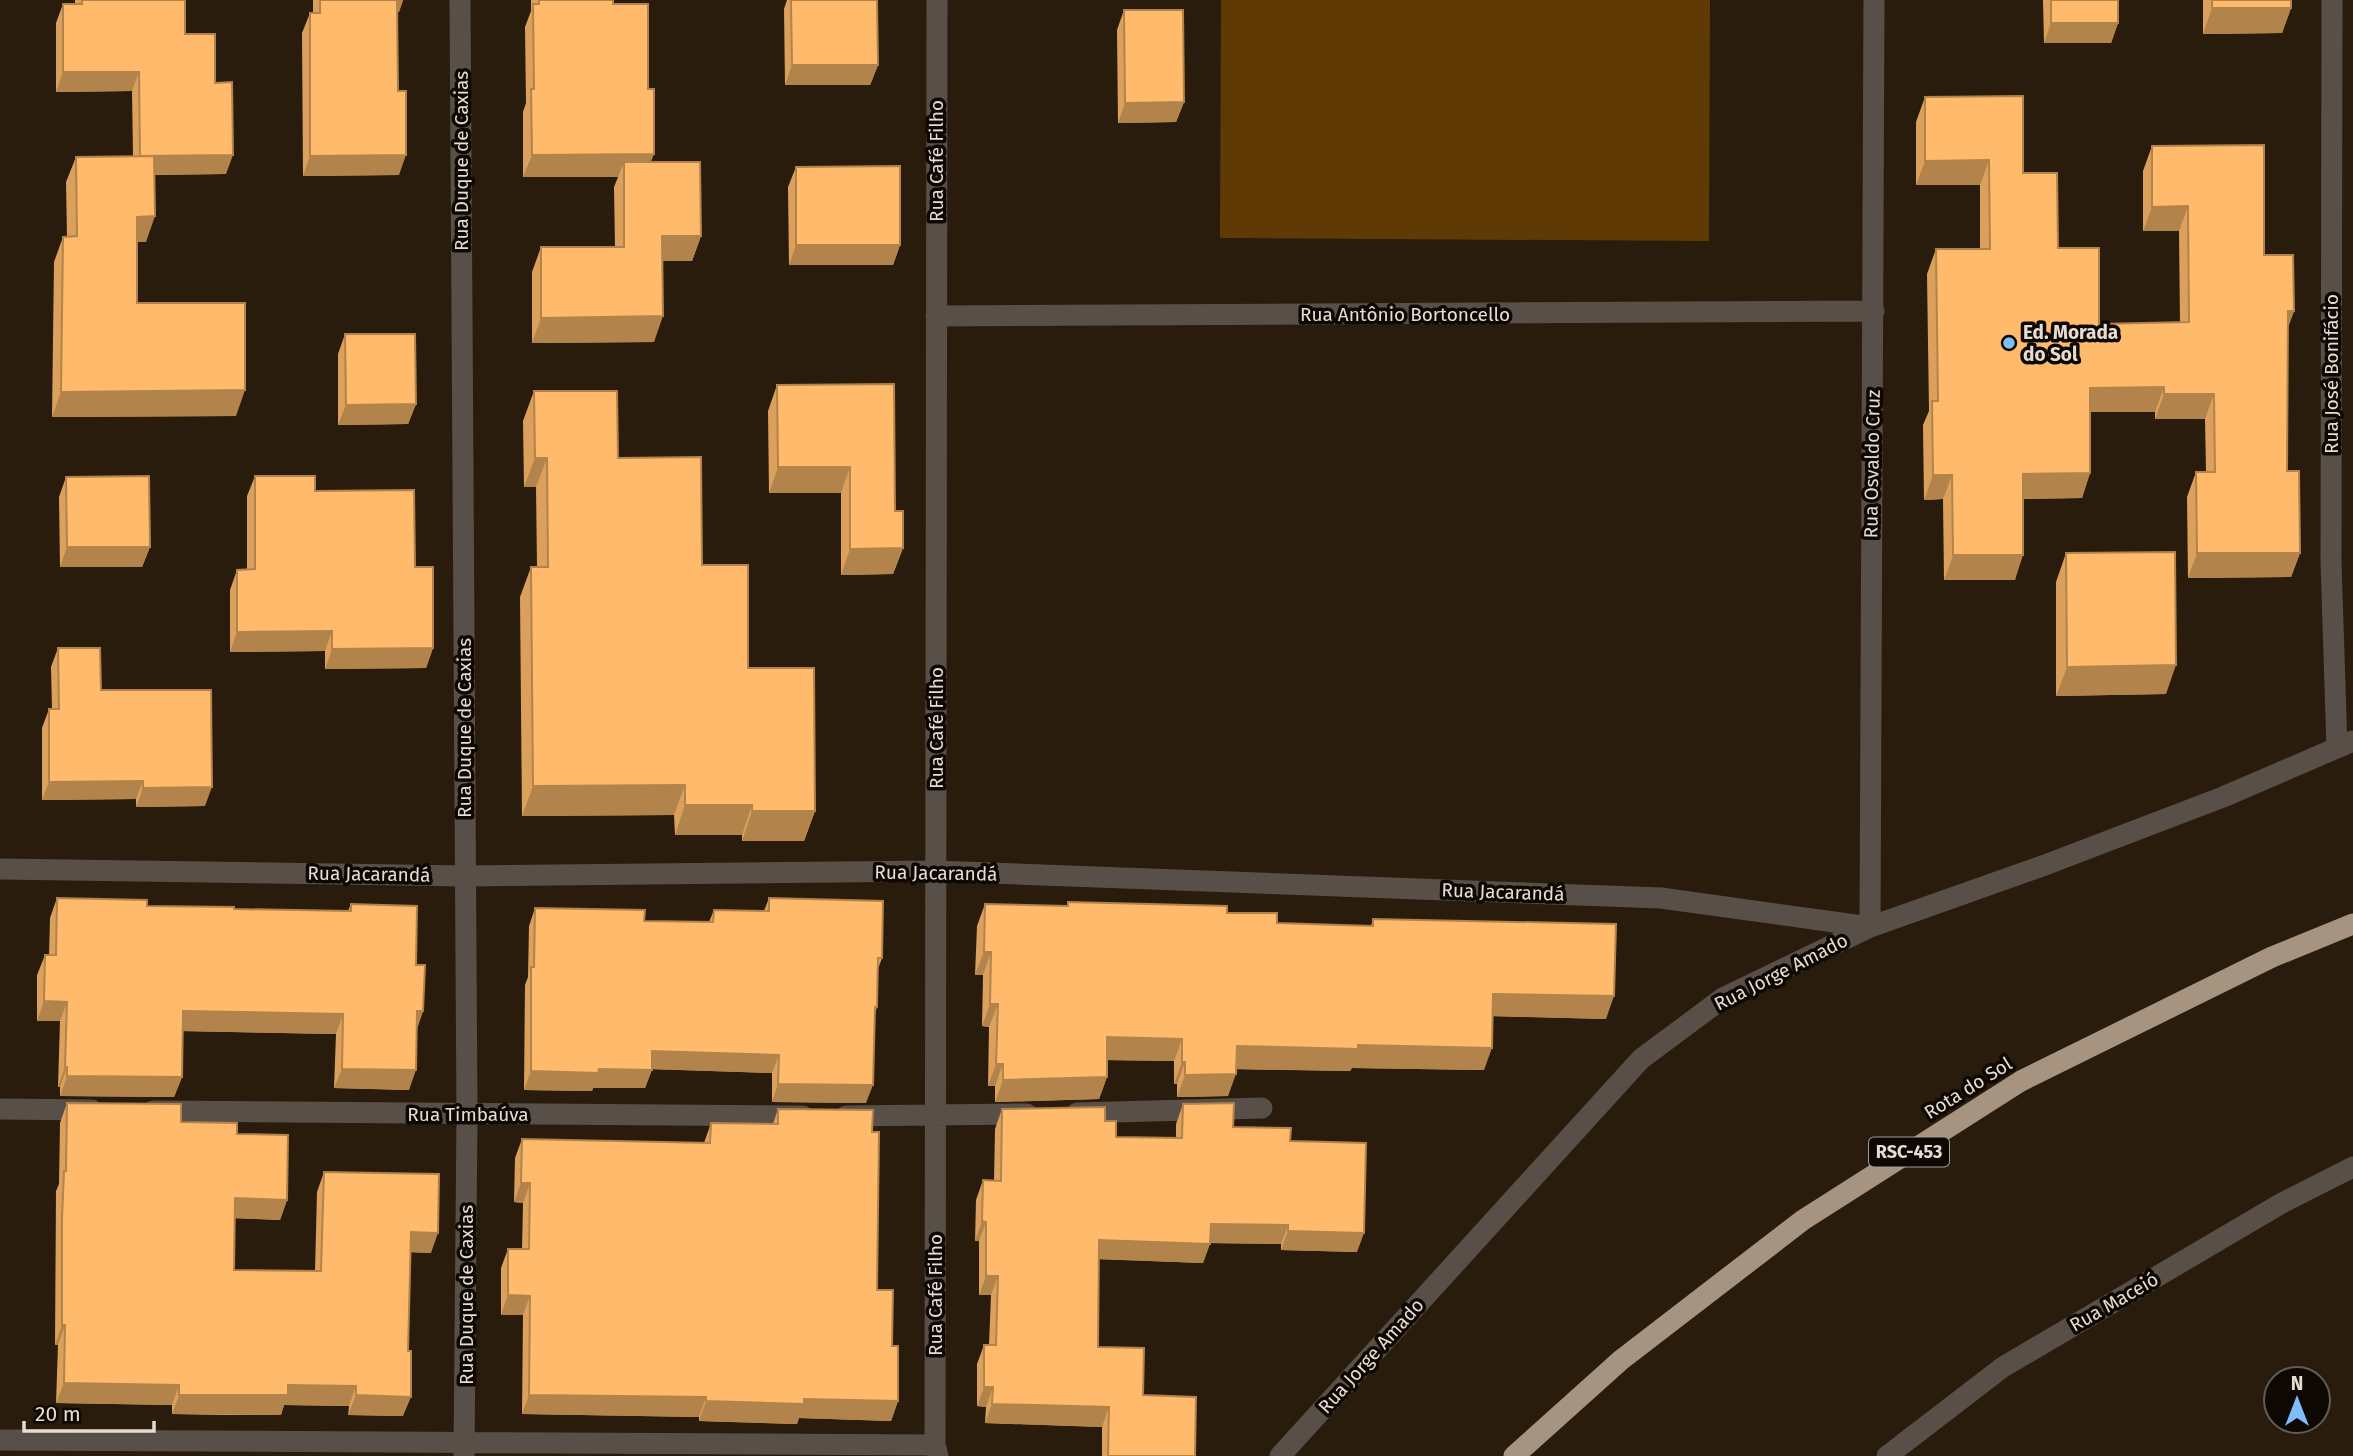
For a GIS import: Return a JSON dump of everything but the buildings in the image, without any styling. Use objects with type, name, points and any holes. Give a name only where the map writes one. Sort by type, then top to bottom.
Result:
[{"type":"highway","name":"Rota do Sol","points":[[1514,1456],[1621,1360],[1803,1220],[2021,1081],[2272,957],[2353,924]]},
{"type":"street","name":"Rua Duque de Caxias","points":[[460,0],[467,1114],[464,1450]]},
{"type":"street","name":"Rua Café Filho","points":[[936,1451],[937,0]]},
{"type":"street","name":"Rua Osvaldo Cruz","points":[[1870,927],[1874,0]]},
{"type":"street","name":"Rua José Bonifácio","points":[[2332,0],[2330,562],[2345,744]]},
{"type":"street","name":"Rua Antônio Bortoncello","points":[[936,316],[1874,311]]},
{"type":"street","name":"Rua Jorge Amado","points":[[1280,1456],[1641,1059],[1723,998],[1870,927],[2046,865],[2223,797],[2345,744]]},
{"type":"street","name":"Rua Jacarandá","points":[[0,869],[465,876],[936,871],[1661,898],[1870,927]]},
{"type":"street","name":"Rua Timbaúva","points":[[137,1111],[936,1117],[1262,1108]]},
{"type":"street","points":[[0,1110],[110,1111]]},
{"type":"street","name":"Rua Maceió","points":[[1887,1456],[2003,1367],[2282,1203],[2353,1167]]},
{"type":"street","points":[[0,1440],[464,1450],[936,1451]]},
{"type":"shaded area","points":[[1221,0],[1710,0],[1709,241],[1220,238]]},
{"type":"place","name":"Ed. Morada do Sol","points":[[2009,343]]}]
